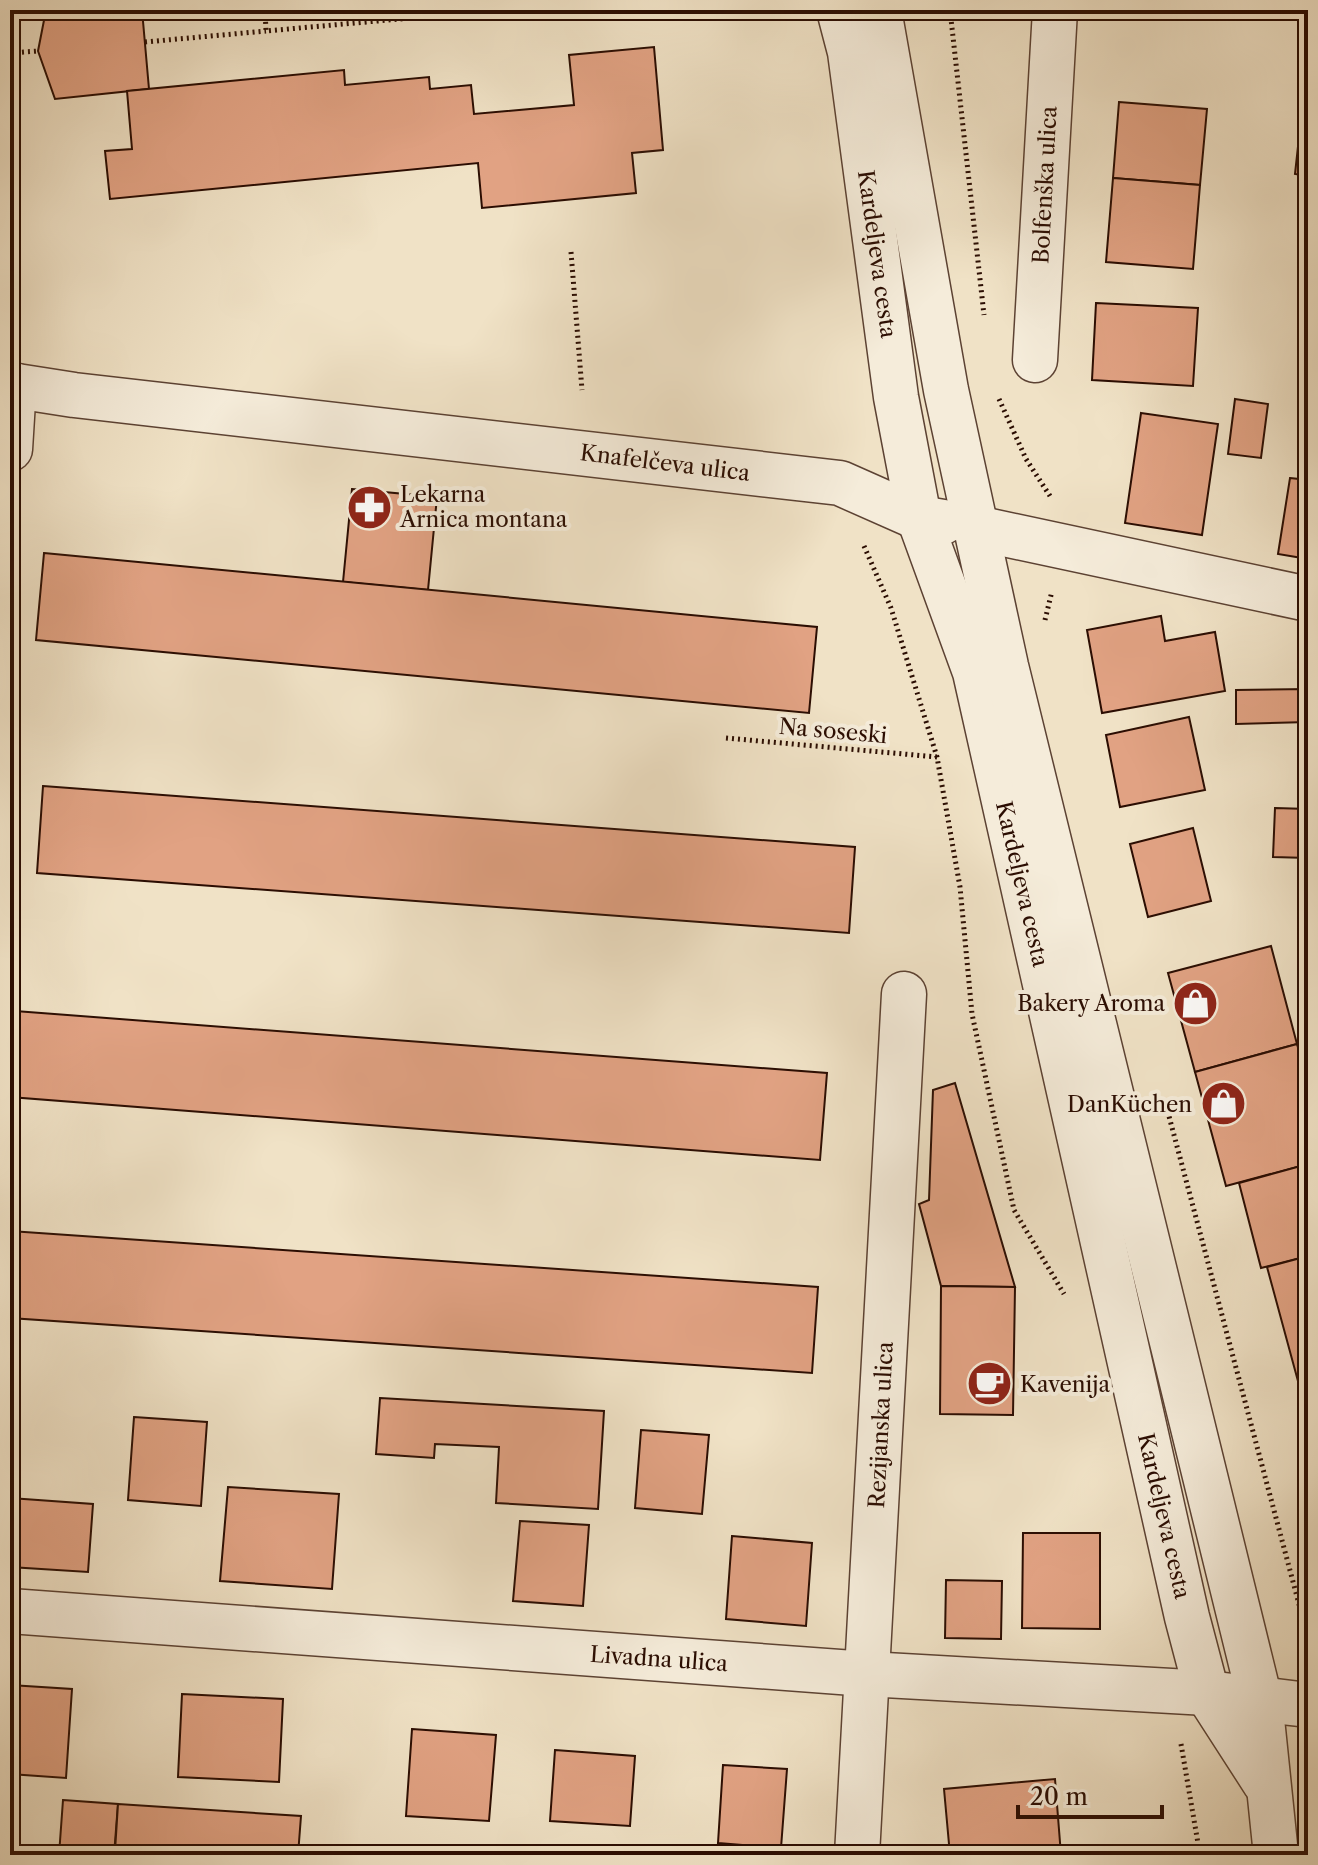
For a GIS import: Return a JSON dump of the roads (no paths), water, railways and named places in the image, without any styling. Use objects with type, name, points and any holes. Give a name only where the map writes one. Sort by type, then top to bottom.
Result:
[{"type":"street","name":"Kardeljeva cesta","points":[[839,10],[850,52],[896,397],[919,518],[975,672],[1187,1617],[1189,1692],[1269,1789]]},
{"type":"street","name":"Kardeljeva cesta","points":[[879,10],[946,390],[1006,666],[1260,1700],[1276,1855]]},
{"type":"street","name":"Bolfenška ulica","points":[[1035,360],[1055,10]]},
{"type":"street","name":"Knafelčeva ulica","points":[[12,385],[74,395],[840,483],[919,518],[1062,545],[1308,599]]},
{"type":"street","points":[[10,449],[12,385]]},
{"type":"street","name":"Rezijanska ulica","points":[[857,1855],[904,994]]},
{"type":"street","name":"Livadna ulica","points":[[10,1611],[867,1674],[1189,1692],[1308,1705]]},
{"type":"place","name":"Lekarna Arnica montana","points":[[369,507]]},
{"type":"place","name":"Bakery Aroma","points":[[1196,1003]]},
{"type":"place","name":"DanKüchen","points":[[1223,1104]]},
{"type":"place","name":"Kavenija","points":[[989,1384]]}]
